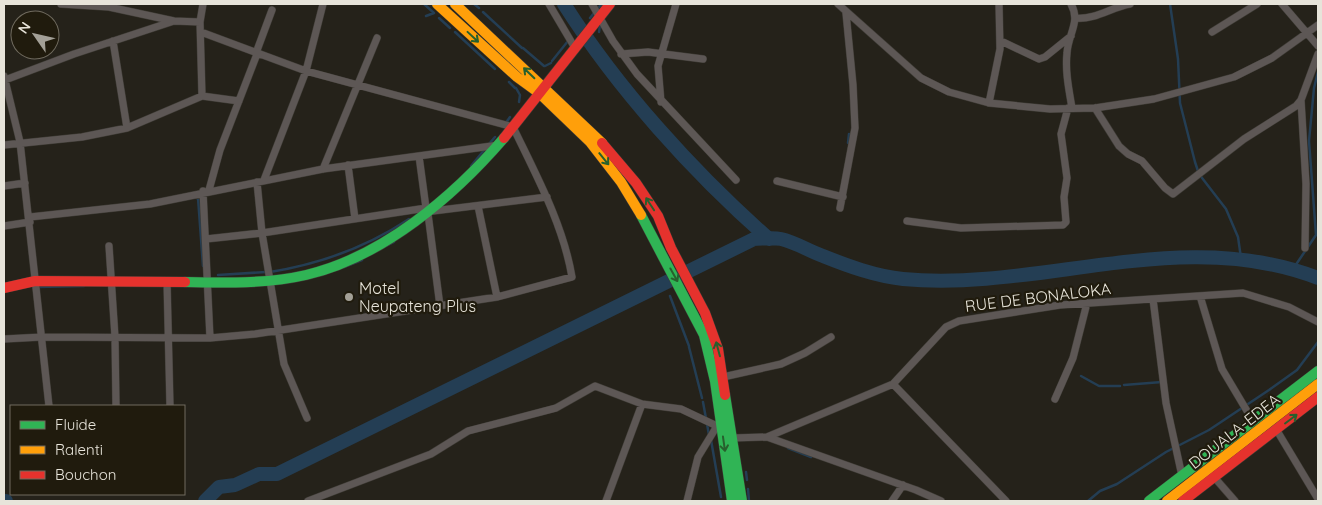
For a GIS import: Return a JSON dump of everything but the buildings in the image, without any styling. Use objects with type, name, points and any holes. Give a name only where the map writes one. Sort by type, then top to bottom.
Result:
[{"type":"main road","points":[[437,4],[517,77],[542,90]]},
{"type":"main road","points":[[456,4],[542,90],[609,164],[666,251],[713,332],[723,378],[723,426],[732,438],[742,501]]},
{"type":"main road","points":[[4,288],[35,281],[207,282],[269,280],[302,276],[333,267],[378,246],[431,210],[499,144],[610,4]]},
{"type":"main road","points":[[690,294],[710,358],[723,426],[732,501]]},
{"type":"main road","points":[[1149,501],[1318,372]]},
{"type":"main road","name":"DOUALA-EDEA","points":[[1167,501],[1318,384]]},
{"type":"main road","points":[[1183,501],[1318,397]]},
{"type":"street","points":[[61,4],[109,8],[174,21],[200,22]]},
{"type":"street","points":[[202,96],[200,22],[203,4]]},
{"type":"street","points":[[306,418],[287,372],[278,331],[262,233],[261,181],[306,71],[323,4]]},
{"type":"street","points":[[549,4],[578,45]]},
{"type":"street","points":[[592,4],[597,20],[621,54],[661,102],[736,180]]},
{"type":"street","points":[[661,102],[658,66],[676,4]]},
{"type":"street","points":[[838,4],[921,78],[954,94],[989,103],[1050,109],[1096,108],[1154,99],[1234,77],[1272,58],[1318,25]]},
{"type":"street","points":[[989,103],[1001,41],[999,4]]},
{"type":"street","points":[[907,221],[961,228],[1062,225],[1066,222],[1064,197],[1067,178],[1061,134],[1070,108],[1066,51],[1076,18],[1071,4]]},
{"type":"street","points":[[1076,18],[1090,18],[1113,7],[1130,4]]},
{"type":"street","points":[[1212,32],[1257,4]]},
{"type":"street","points":[[1282,4],[1318,46]]},
{"type":"street","points":[[210,338],[206,191],[272,10]]},
{"type":"street","points":[[840,208],[855,128],[846,13]]},
{"type":"street","points":[[48,405],[30,220],[20,142],[5,83],[113,41],[174,21]]},
{"type":"street","points":[[4,339],[42,337],[210,338],[278,331],[498,296],[572,278],[562,235],[547,198],[513,127],[358,87],[306,71],[201,32]]},
{"type":"street","points":[[1001,41],[1039,59],[1045,57],[1071,36]]},
{"type":"street","points":[[323,169],[377,38]]},
{"type":"street","points":[[113,41],[127,128]]},
{"type":"street","points":[[621,54],[661,54],[703,59]]},
{"type":"street","points":[[1304,248],[1306,184],[1301,100],[1318,54]]},
{"type":"street","points":[[4,145],[82,137],[127,128],[202,96],[239,101]]},
{"type":"street","points":[[1096,108],[1119,146],[1142,161],[1170,194],[1173,194],[1301,100]]},
{"type":"street","points":[[4,226],[30,220],[140,205],[323,169],[499,144]]},
{"type":"street","points":[[419,156],[431,210],[440,306]]},
{"type":"street","points":[[348,165],[355,219]]},
{"type":"street","points":[[777,181],[843,197]]},
{"type":"street","points":[[4,186],[25,183]]},
{"type":"street","points":[[206,239],[262,233],[355,219],[547,198]]},
{"type":"street","points":[[478,206],[498,296]]},
{"type":"street","points":[[109,246],[115,337],[116,405]]},
{"type":"street","points":[[167,281],[170,405]]},
{"type":"street","name":"RUE DE BONALOKA","points":[[732,438],[767,437],[893,384],[946,327],[952,323],[1060,305],[1243,293],[1289,307],[1318,322]]},
{"type":"street","points":[[1200,296],[1222,369],[1253,421]]},
{"type":"street","points":[[1153,299],[1166,403],[1182,476]]},
{"type":"street","points":[[1055,399],[1073,358],[1087,304]]},
{"type":"street","points":[[723,378],[781,364],[805,353],[831,337]]},
{"type":"street","points":[[893,384],[1006,501]]},
{"type":"street","points":[[308,501],[431,454],[468,431],[556,408],[595,386],[642,404],[682,409],[723,426],[698,457],[687,501]]},
{"type":"street","points":[[606,501],[642,404]]},
{"type":"street","points":[[1276,429],[1318,499]]},
{"type":"street","points":[[767,437],[941,501]]},
{"type":"street","points":[[1214,476],[1236,501]]},
{"type":"street","points":[[892,501],[903,486]]},
{"type":"waterway","points":[[424,4],[434,13],[426,16]]},
{"type":"waterway","points":[[474,4],[479,8]]},
{"type":"waterway","points":[[564,4],[608,67],[658,128],[712,186],[769,239]]},
{"type":"waterway","points":[[598,8],[602,4]]},
{"type":"waterway","points":[[1170,4],[1178,59],[1180,103],[1195,162],[1199,174],[1226,209],[1238,237],[1241,258]]},
{"type":"waterway","points":[[483,12],[522,48]]},
{"type":"waterway","points":[[590,18],[594,13]]},
{"type":"waterway","points":[[439,18],[450,28]]},
{"type":"waterway","points":[[599,32],[600,25]]},
{"type":"waterway","points":[[578,33],[583,27]]},
{"type":"waterway","points":[[455,32],[495,69]]},
{"type":"waterway","points":[[552,61],[568,41]]},
{"type":"waterway","points":[[523,48],[544,66]]},
{"type":"waterway","points":[[545,66],[551,63]]},
{"type":"waterway","points":[[1293,269],[1316,235],[1309,141],[1314,88],[1318,72]]},
{"type":"waterway","points":[[509,82],[515,88]]},
{"type":"waterway","points":[[516,88],[520,95],[519,102]]},
{"type":"waterway","points":[[505,124],[510,117]]},
{"type":"waterway","points":[[848,143],[849,134]]},
{"type":"waterway","points":[[489,144],[495,137]]},
{"type":"waterway","points":[[471,166],[485,149]]},
{"type":"waterway","points":[[196,198],[198,198],[203,266]]},
{"type":"waterway","points":[[270,272],[289,269],[342,253],[377,238],[409,219]]},
{"type":"waterway","points":[[205,501],[219,487],[235,485],[259,474],[277,474],[754,239],[774,238],[786,240],[852,267],[882,276],[903,279],[955,281],[1007,277],[1163,258],[1215,258],[1266,263],[1318,278]]},
{"type":"waterway","points":[[374,252],[394,242]]},
{"type":"waterway","points":[[344,267],[362,260]]},
{"type":"waterway","points":[[218,275],[266,272]]},
{"type":"waterway","points":[[38,287],[84,286]]},
{"type":"waterway","points":[[670,296],[689,346]]},
{"type":"waterway","points":[[1088,501],[1100,491],[1117,484],[1166,452],[1209,430],[1269,390],[1297,370],[1318,342]]},
{"type":"waterway","points":[[689,347],[702,398]]},
{"type":"waterway","points":[[1081,376],[1099,386],[1120,386]]},
{"type":"waterway","points":[[1124,385],[1162,382]]},
{"type":"waterway","points":[[703,402],[709,435]]},
{"type":"waterway","points":[[711,440],[721,497]]},
{"type":"waterway","points":[[788,448],[811,457]]},
{"type":"waterway","points":[[746,472],[747,480]]},
{"type":"waterway","points":[[748,489],[749,501]]},
{"type":"traffic: fast","points":[[185,282],[245,282],[291,278],[335,266],[362,254],[415,222],[440,202],[504,138]]},
{"type":"traffic: fast","points":[[641,215],[704,335],[715,381],[732,501]]},
{"type":"traffic: fast","points":[[1149,501],[1318,371]]},
{"type":"traffic: fast","points":[[725,395],[742,501]]},
{"type":"traffic: slow","points":[[437,4],[517,77],[539,93],[590,142],[621,182],[641,215]]},
{"type":"traffic: slow","points":[[455,4],[602,143]]},
{"type":"traffic: slow","points":[[1167,501],[1318,384]]},
{"type":"traffic: jam","points":[[504,138],[610,4]]},
{"type":"traffic: jam","points":[[602,143],[636,183],[658,216],[671,248],[705,313],[718,349],[725,395]]},
{"type":"traffic: jam","points":[[4,288],[35,281],[185,282]]},
{"type":"traffic: jam","points":[[1183,501],[1318,397]]},
{"type":"place","name":"Motel Neupateng Plus","points":[[349,297]]}]
